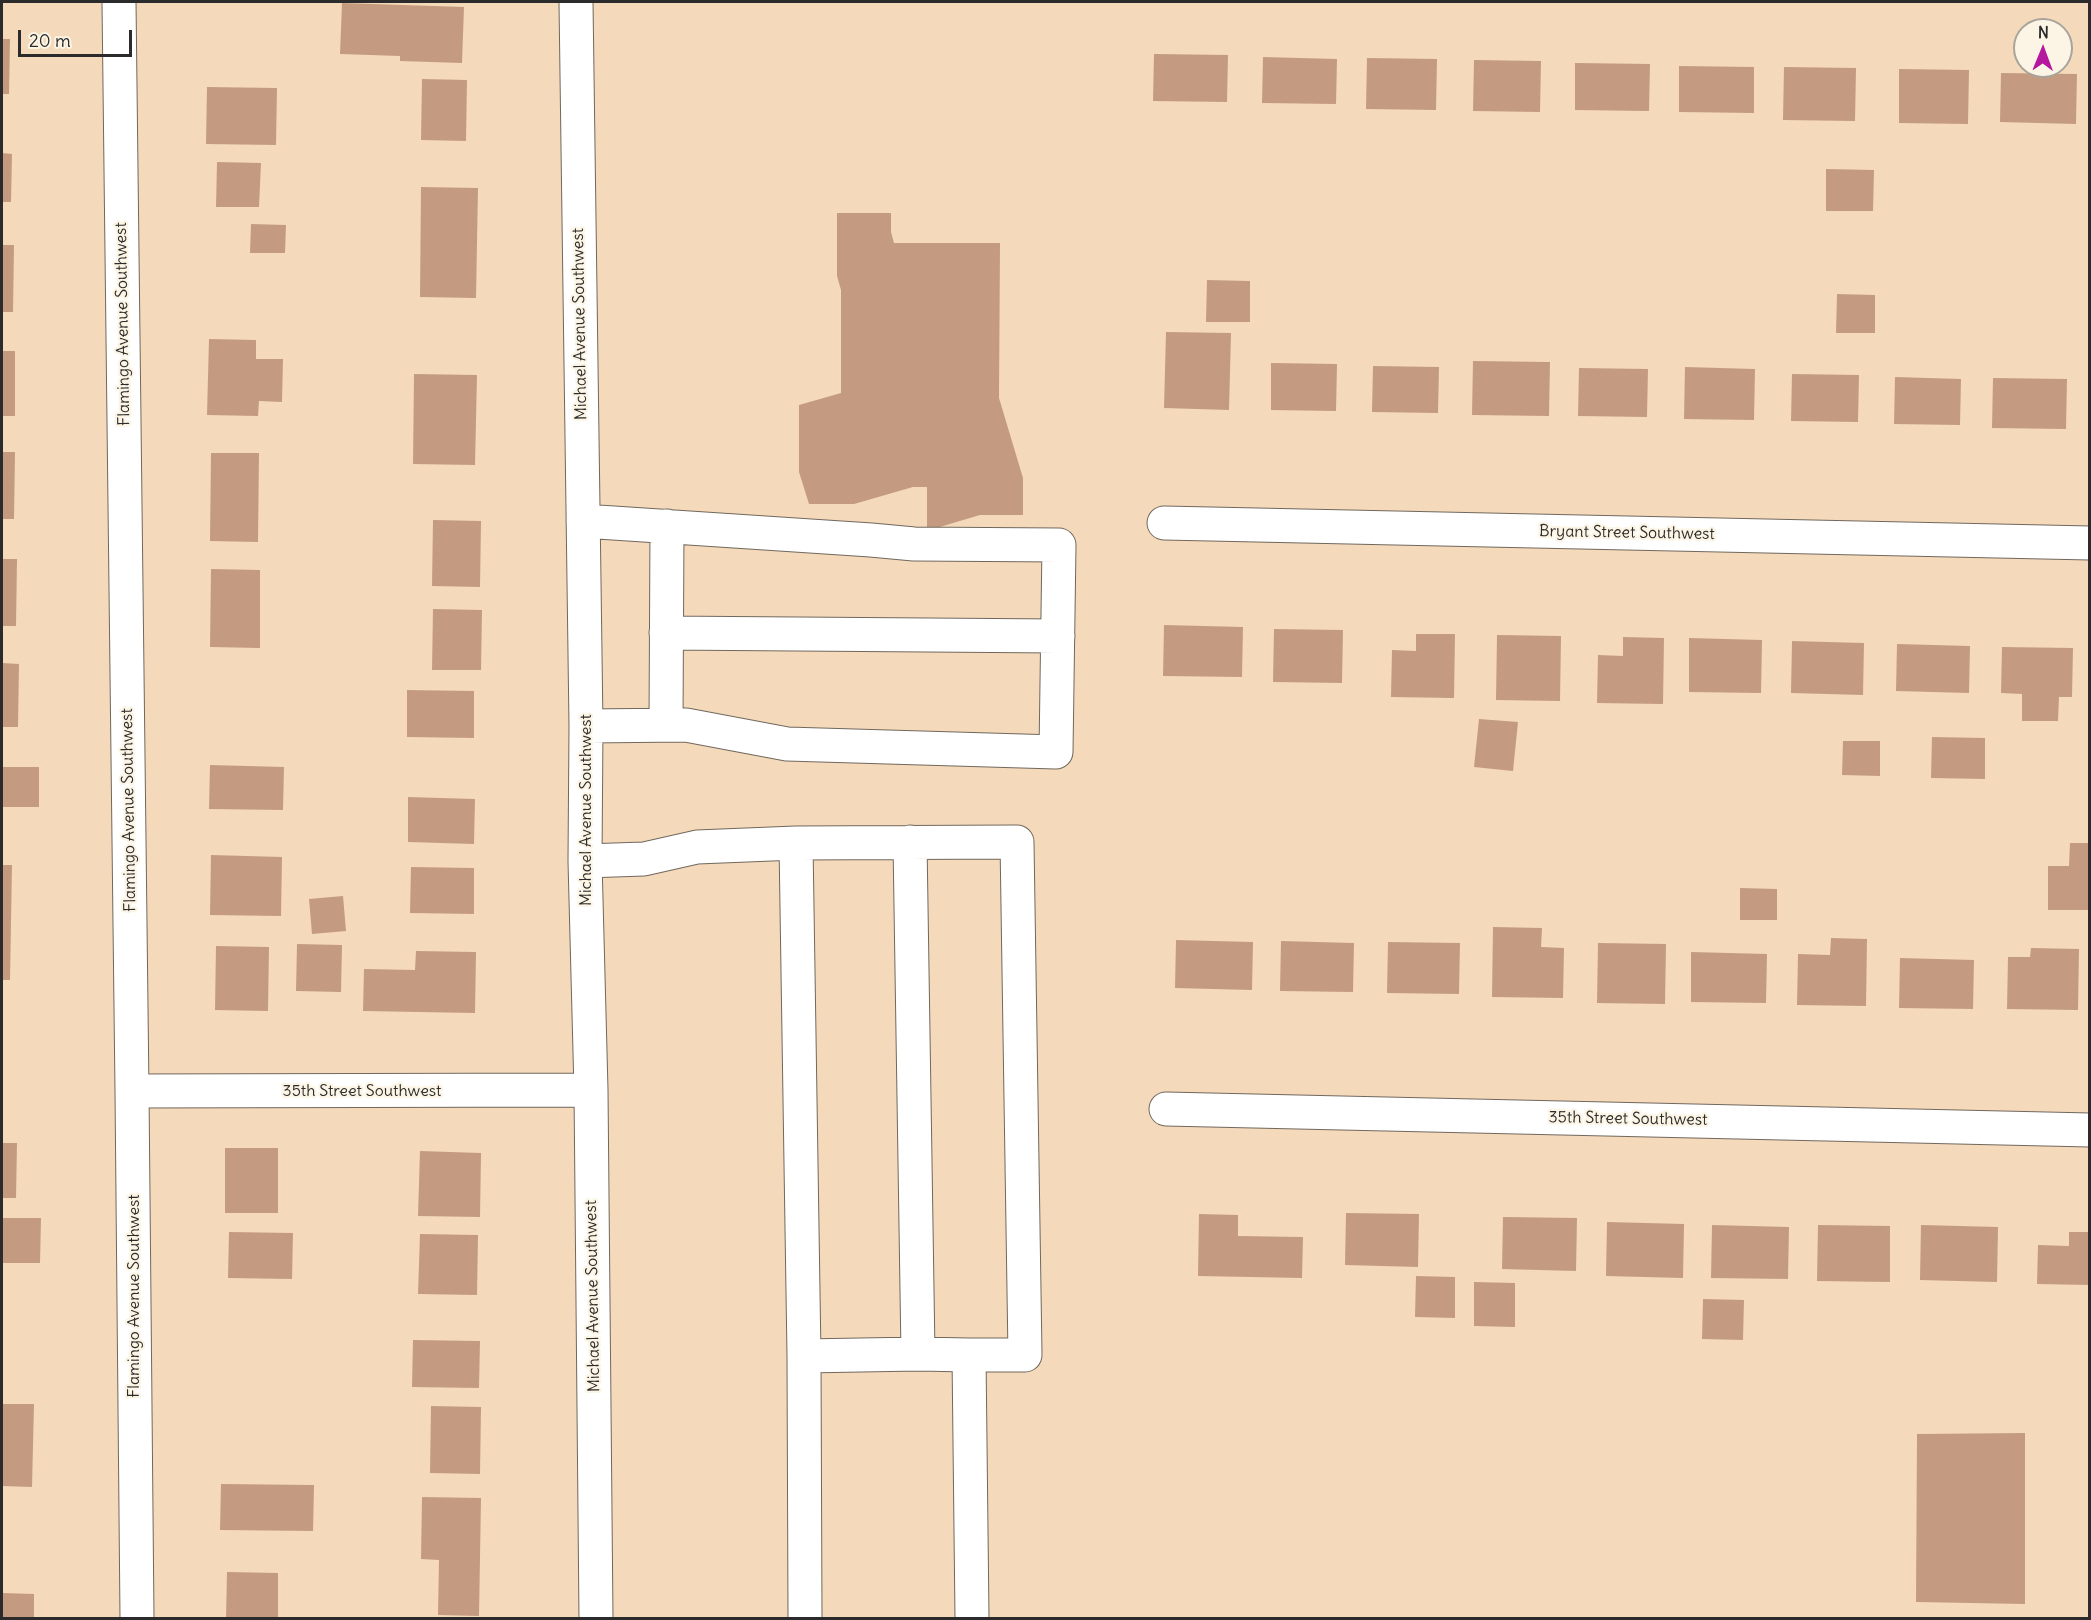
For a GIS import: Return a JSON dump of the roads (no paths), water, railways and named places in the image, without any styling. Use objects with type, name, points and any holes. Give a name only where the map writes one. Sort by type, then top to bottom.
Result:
[{"type":"street","name":"Flamingo Avenue Southwest","points":[[119,2],[136,1618]]},
{"type":"street","name":"Michael Avenue Southwest","points":[[576,2],[596,1618]]},
{"type":"street","points":[[583,521],[914,544],[1059,545],[1056,752],[787,744],[686,725],[586,726]]},
{"type":"street","name":"Bryant Street Southwest","points":[[1164,523],[2090,543]]},
{"type":"street","points":[[666,725],[667,526]]},
{"type":"street","points":[[666,633],[1058,636]]},
{"type":"street","points":[[910,842],[918,1354]]},
{"type":"street","points":[[585,861],[644,859],[697,847],[796,843],[1017,842],[1025,1355],[804,1356]]},
{"type":"street","points":[[796,843],[804,1356],[805,1618]]},
{"type":"street","name":"35th Street Southwest","points":[[132,1091],[591,1090]]},
{"type":"street","name":"35th Street Southwest","points":[[1166,1109],[2090,1130]]},
{"type":"street","points":[[969,1355],[972,1618]]}]
